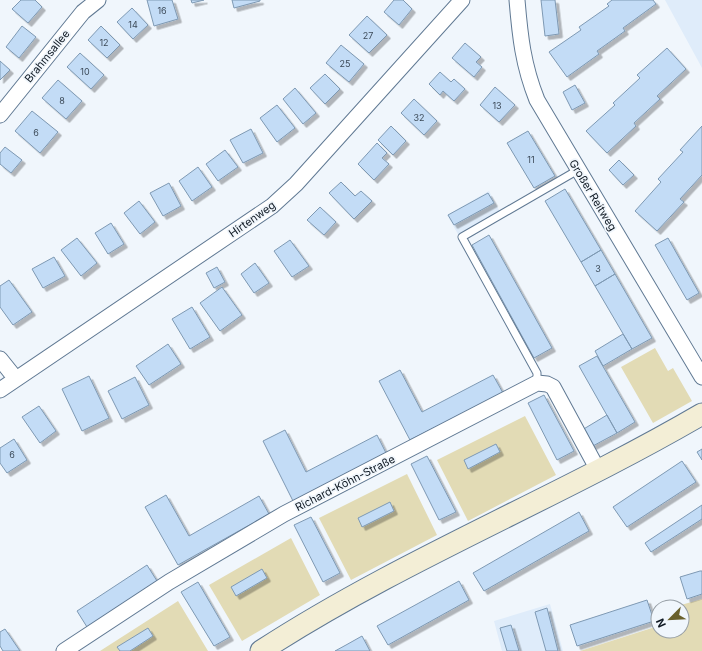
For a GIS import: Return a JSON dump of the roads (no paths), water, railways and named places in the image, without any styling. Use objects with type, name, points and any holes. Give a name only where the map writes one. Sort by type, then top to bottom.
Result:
[{"type":"street","name":"Brahmsallee","points":[[0,115],[82,12],[98,0]]},
{"type":"street","name":"Hirtenweg","points":[[0,390],[272,206],[296,184],[462,0]]},
{"type":"street","name":"Großer Reitweg","points":[[517,0],[521,45],[527,76],[537,100],[702,377]]},
{"type":"street","points":[[0,359],[16,379]]},
{"type":"street","points":[[537,383],[547,384],[553,387],[598,470]]},
{"type":"street","name":"Richard-Köhn-Straße","points":[[64,651],[174,579],[284,514],[537,383]]},
{"type":"street","points":[[261,651],[332,608],[439,551],[598,470],[702,414]]},
{"type":"lane","points":[[537,383],[537,373],[462,237],[578,170]]}]
